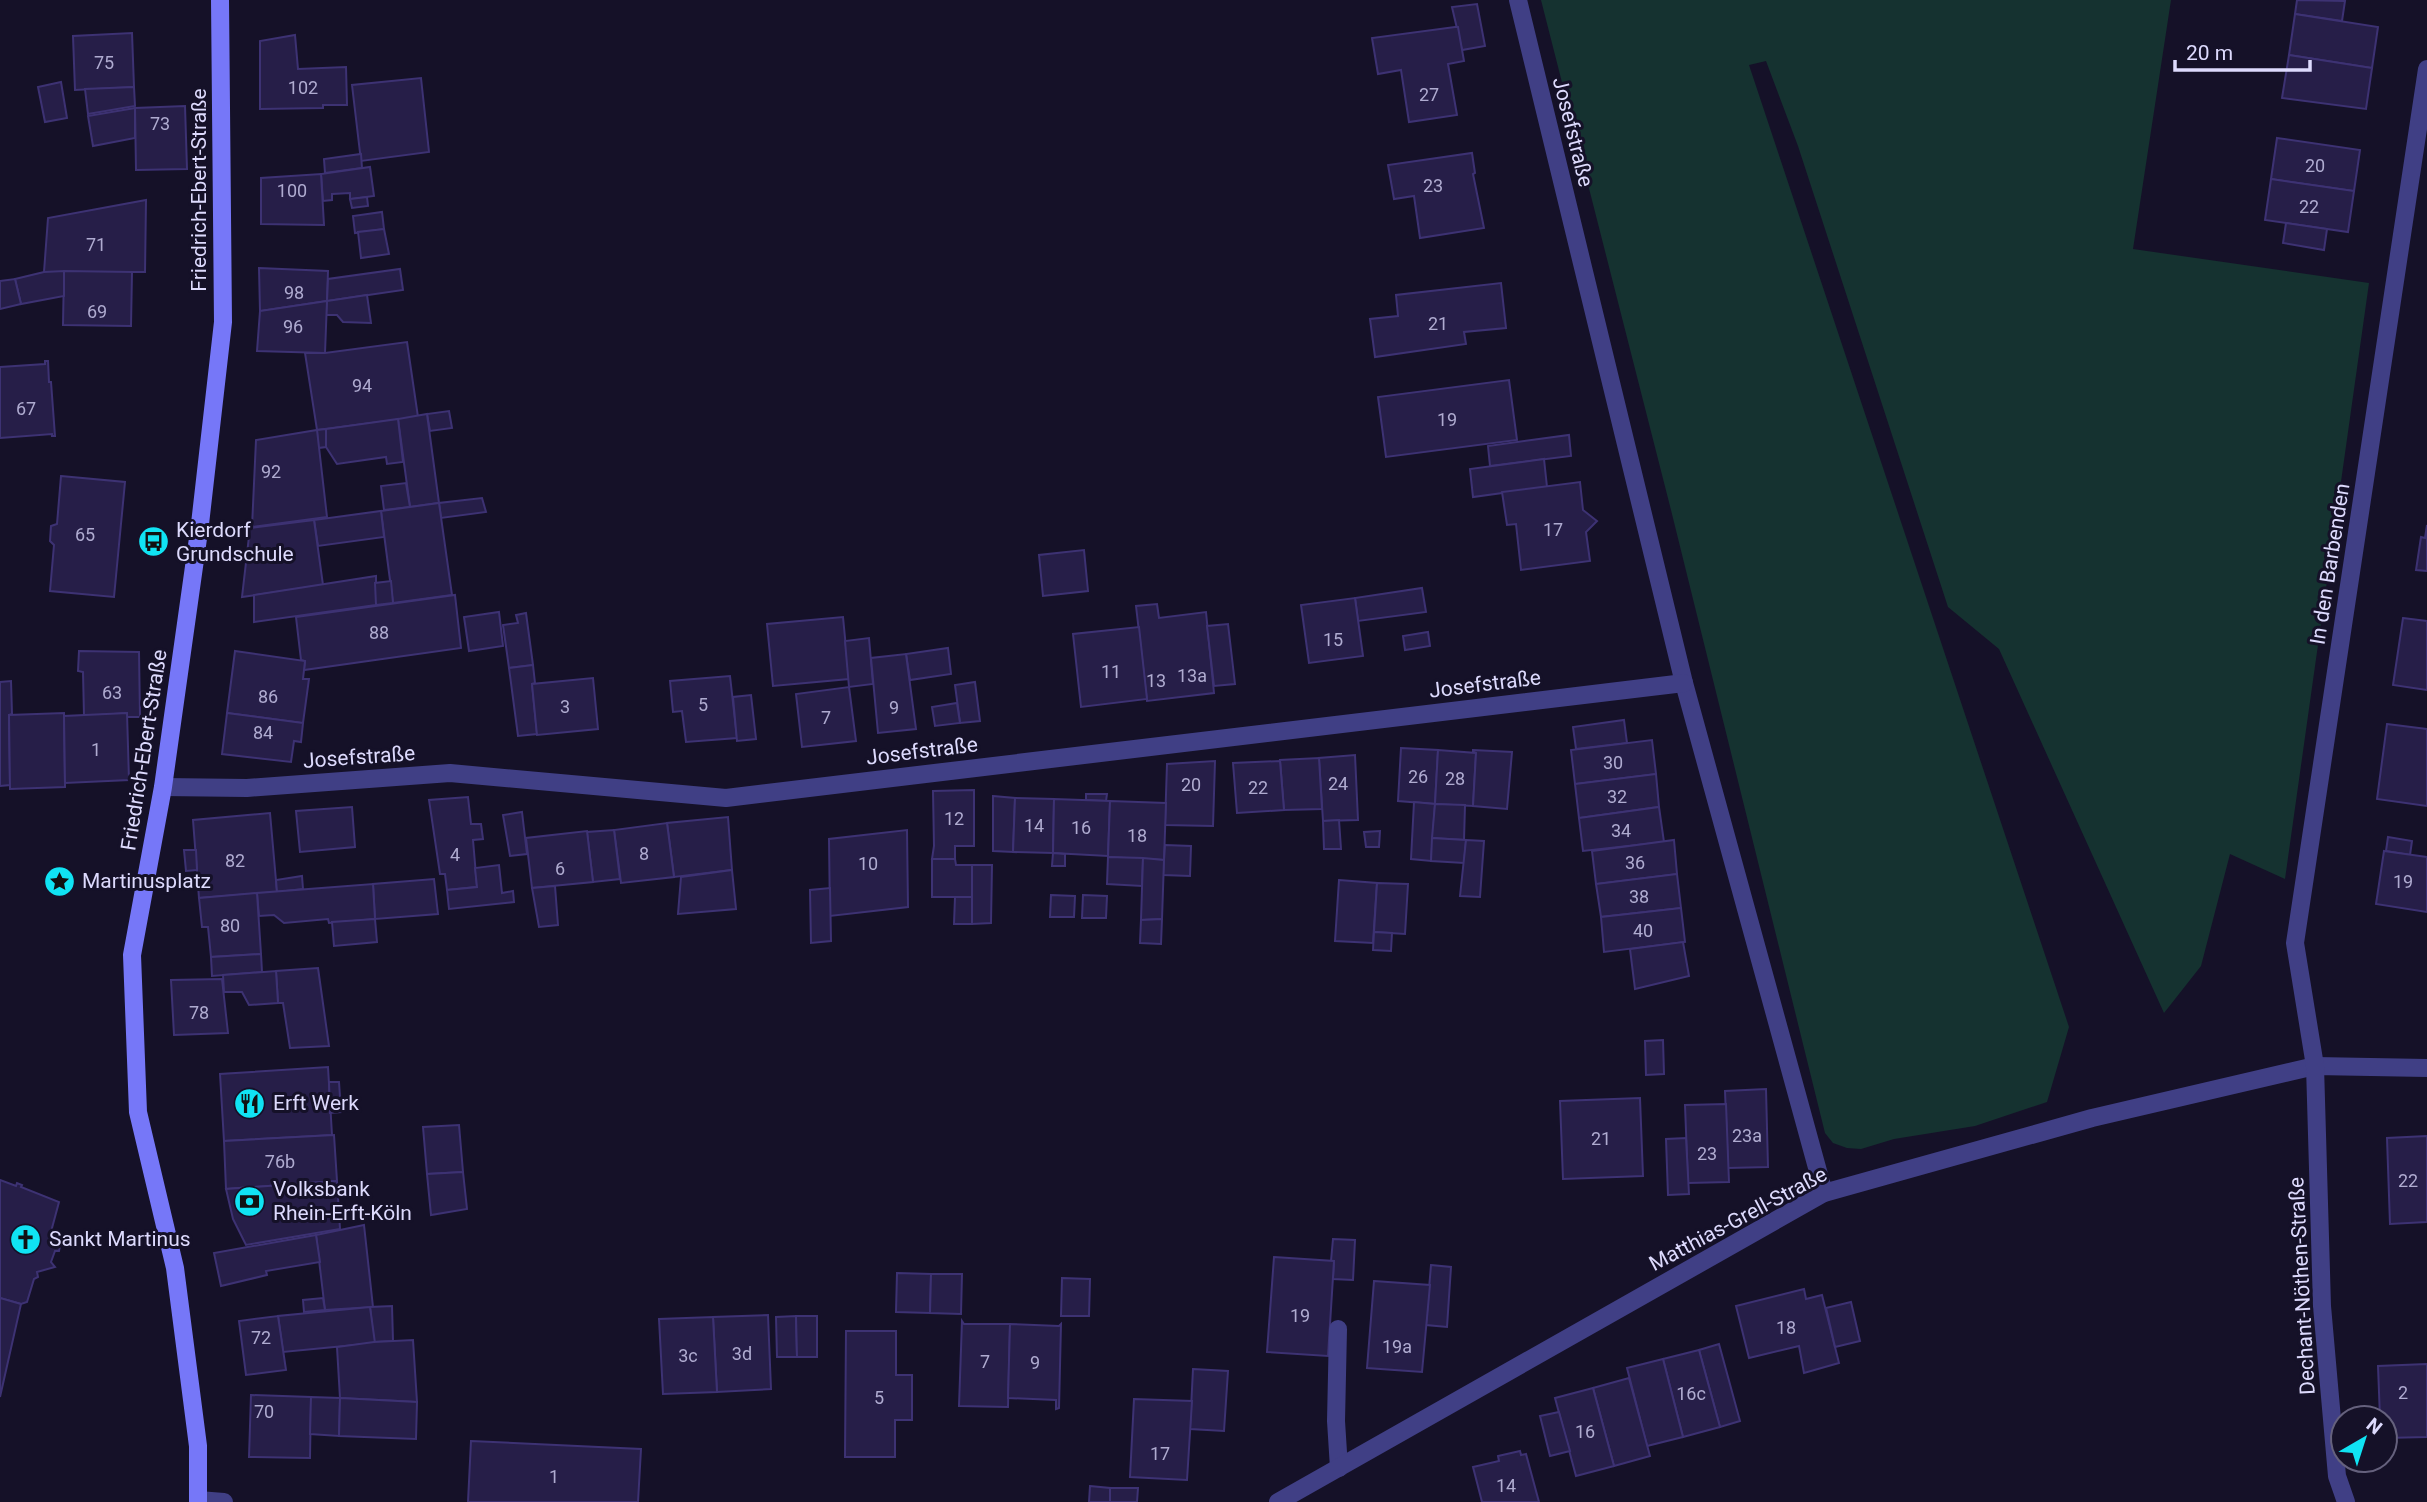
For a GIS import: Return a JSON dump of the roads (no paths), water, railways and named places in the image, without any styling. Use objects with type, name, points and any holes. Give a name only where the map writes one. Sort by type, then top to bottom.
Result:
[{"type":"main road","name":"Friedrich-Ebert-Straße","points":[[198,1501],[198,1446],[175,1268],[138,1112],[132,955],[163,787],[200,524],[223,323],[220,0]]},
{"type":"street","name":"Josefstraße","points":[[1518,0],[1684,683],[1824,1193]]},
{"type":"street","name":"In den Barbenden","points":[[2315,1066],[2295,943],[2427,69]]},
{"type":"street","name":"Josefstraße","points":[[163,787],[247,788],[450,773],[726,798],[1684,683]]},
{"type":"street","name":"Matthias-Grell-Straße","points":[[1278,1502],[1824,1193],[2092,1118],[2315,1066],[2427,1068]]},
{"type":"street","name":"Dechant-Nöthen-Straße","points":[[2315,1066],[2322,1306],[2337,1476],[2346,1502]]},
{"type":"street","points":[[1338,1329],[1336,1421],[1339,1468]]},
{"type":"street","points":[[198,1501],[224,1502]]},
{"type":"place","name":"Kierdorf Grundschule","points":[[153,542]]},
{"type":"place","name":"Martinusplatz","points":[[59,881]]},
{"type":"place","name":"Erft Werk","points":[[250,1103]]},
{"type":"place","name":"Volksbank Rhein-Erft-Köln","points":[[250,1201]]},
{"type":"place","name":"Sankt Martinus","points":[[26,1239]]}]
